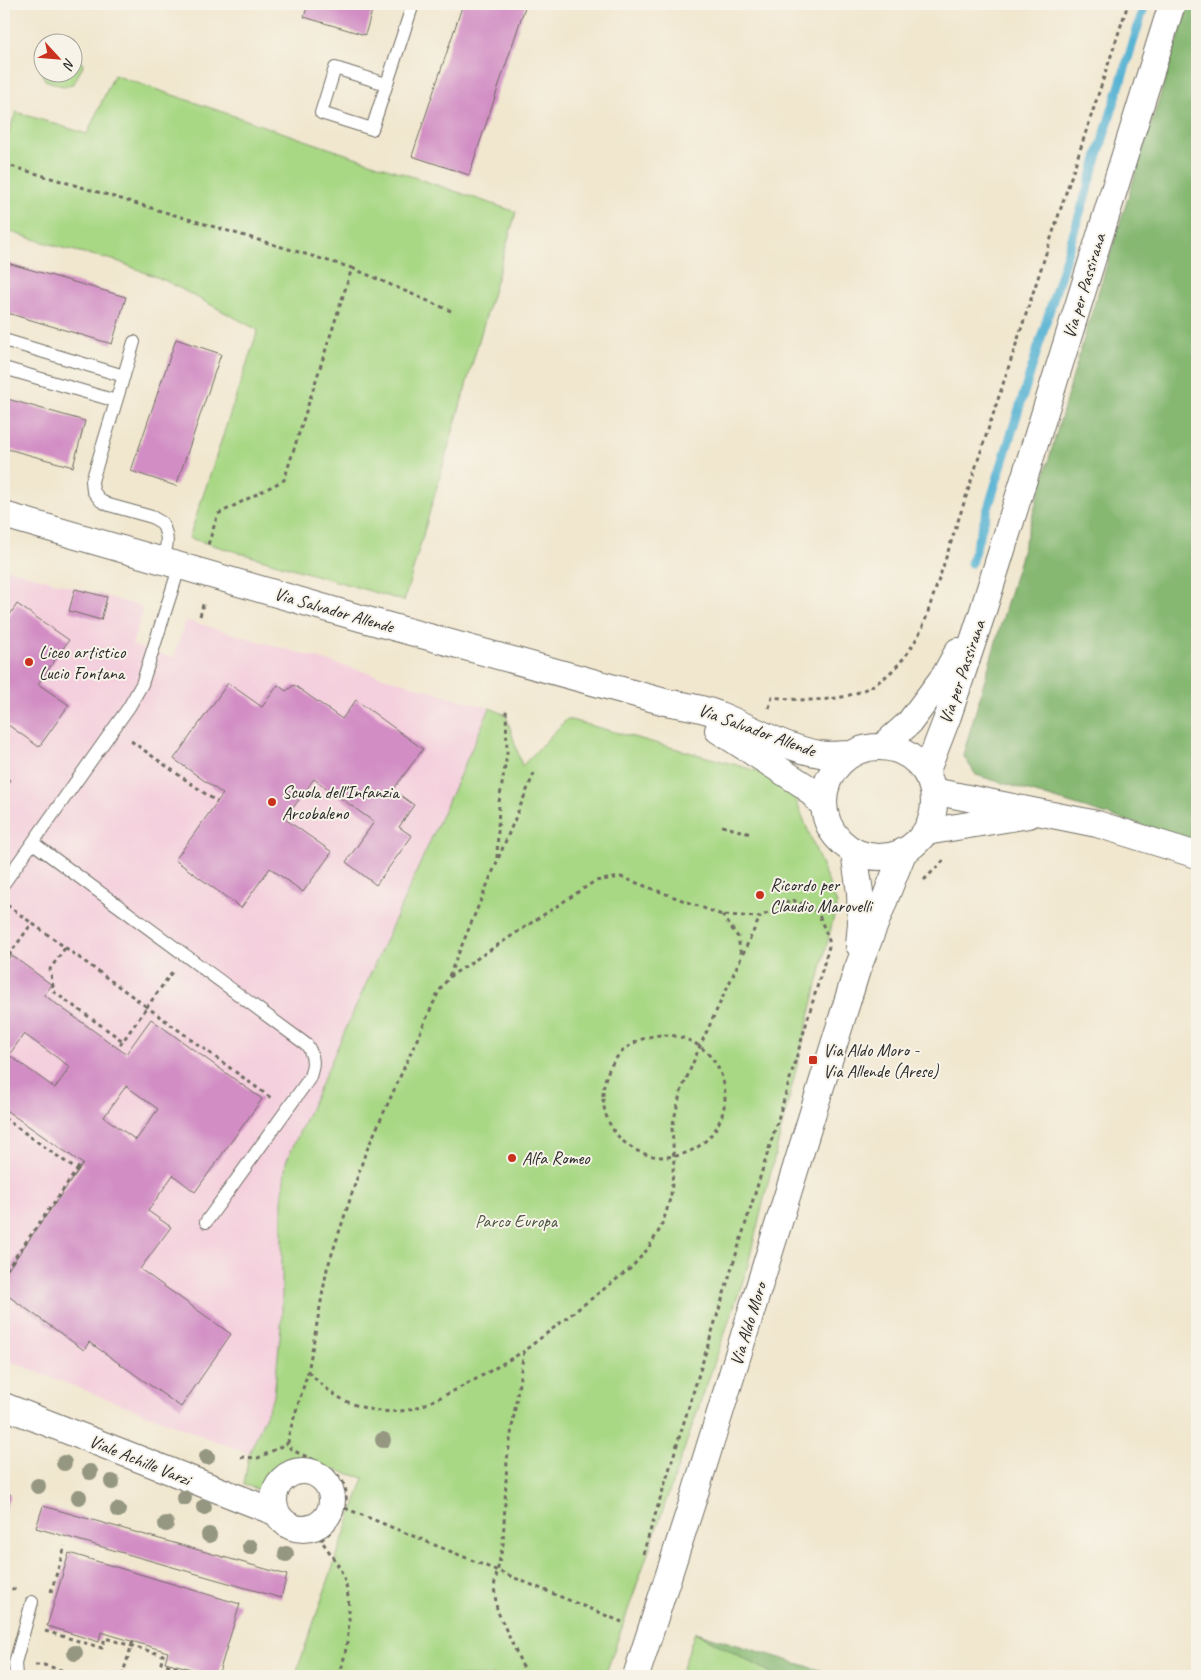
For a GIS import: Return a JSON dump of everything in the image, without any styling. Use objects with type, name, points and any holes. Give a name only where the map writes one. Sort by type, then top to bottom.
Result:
[{"type":"street","name":"Via per Passirana","points":[[930,782],[948,716],[996,569],[1172,4]]},
{"type":"street","name":"Via Salvador Allende","points":[[4,515],[360,618],[665,702],[692,706],[716,714],[790,746],[820,754],[850,754]]},
{"type":"street","name":"Via per Passirana","points":[[882,747],[909,723],[945,675],[966,636],[996,569]]},
{"type":"street","name":"Via Salvador Allende","points":[[665,702],[736,740],[805,786],[823,805]]},
{"type":"street","points":[[882,747],[895,749],[918,763],[930,782],[934,805],[932,819],[926,832],[912,847],[887,858],[870,858],[854,852],[841,844],[832,833],[823,805],[824,790],[830,776],[850,754],[860,750],[882,747]]},
{"type":"street","points":[[930,782],[1042,813],[1097,824],[1197,855]]},
{"type":"street","points":[[926,832],[1042,813]]},
{"type":"street","name":"Via Aldo Moro","points":[[854,852],[860,892],[857,970]]},
{"type":"street","name":"Via Aldo Moro","points":[[636,1676],[696,1491],[857,970],[903,852]]},
{"type":"street","name":"Viale Achille Varzi","points":[[4,1406],[277,1513]]},
{"type":"lane","points":[[386,84],[335,68],[321,113],[372,129],[414,4]]},
{"type":"lane","points":[[4,340],[124,376]]},
{"type":"lane","points":[[4,883],[129,707],[142,684],[171,563],[167,548],[167,535],[162,523],[152,517],[101,501],[94,491],[92,481],[134,342]]},
{"type":"lane","points":[[4,368],[116,401]]},
{"type":"lane","points":[[33,843],[307,1045],[312,1053],[314,1062],[309,1079],[206,1222]]},
{"type":"lane","points":[[15,1670],[32,1602]]},
{"type":"path","points":[[761,734],[772,698],[796,700],[843,698],[875,686],[897,667],[919,634],[934,594],[1128,4]]},
{"type":"path","points":[[4,103],[8,90]]},
{"type":"path","points":[[4,164],[352,268],[452,311]]},
{"type":"path","points":[[206,552],[218,514],[284,480],[352,268]]},
{"type":"path","points":[[497,860],[499,802],[507,755],[506,707]]},
{"type":"path","points":[[114,728],[217,802]]},
{"type":"path","points":[[339,1676],[348,1636],[349,1602],[347,1586],[340,1569],[321,1540],[334,1529],[345,1508],[347,1499],[345,1488],[333,1471],[294,1452],[290,1448],[288,1442],[294,1413],[308,1372],[327,1269],[365,1154],[438,993],[449,977],[535,771]]},
{"type":"path","points":[[722,826],[751,834]]},
{"type":"path","points":[[918,885],[947,857]]},
{"type":"path","points":[[449,977],[595,881],[622,877],[722,915],[760,917],[792,900],[809,906],[819,915],[830,944],[778,1122],[643,1556]]},
{"type":"path","points":[[7,905],[286,1110]]},
{"type":"path","points":[[722,915],[738,938],[741,957]]},
{"type":"path","points":[[308,1372],[332,1393],[364,1408],[394,1412],[420,1406],[456,1389],[524,1351],[631,1268],[647,1250],[660,1230],[671,1195],[674,1157],[672,1128],[680,1094],[700,1046],[760,917]]},
{"type":"path","points":[[4,962],[32,923]]},
{"type":"path","points":[[65,948],[50,969],[54,992],[123,1042]]},
{"type":"path","points":[[118,1048],[184,955]]},
{"type":"path","points":[[663,1034],[682,1037],[700,1046],[713,1059],[722,1075],[725,1092],[724,1111],[717,1127],[706,1141],[691,1152],[674,1157],[653,1157],[647,1155],[634,1150],[618,1138],[607,1121],[602,1102],[604,1082],[612,1063],[625,1048],[643,1038],[663,1034]]},
{"type":"path","points":[[4,1118],[77,1170]]},
{"type":"path","points":[[4,1272],[80,1164]]},
{"type":"path","points":[[524,1351],[507,1460],[503,1544],[494,1587],[497,1610],[527,1676]]},
{"type":"path","points":[[241,1457],[258,1458],[288,1442]]},
{"type":"path","points":[[345,1508],[622,1622]]},
{"type":"path","points":[[4,1526],[4,1530]]},
{"type":"path","points":[[51,1593],[65,1546]]},
{"type":"path","points":[[619,1631],[625,1613]]},
{"type":"path","points":[[40,1630],[102,1648],[105,1638],[163,1655],[161,1663],[205,1676]]},
{"type":"path","points":[[122,1676],[133,1641]]},
{"type":"path","points":[[15,1670],[44,1665],[81,1676]]},
{"type":"path","points":[[605,1676],[608,1667]]},
{"type":"shaded area","points":[[4,568],[140,606],[142,613],[132,645],[167,656],[174,657],[185,622],[189,621],[490,708],[313,1102],[282,1316],[274,1396],[249,1454],[4,1359]]},
{"type":"green space","points":[[1189,4],[1197,4],[1197,842],[976,775],[963,755],[1087,328]]},
{"type":"green space","points":[[114,75],[516,212],[404,601],[189,538],[258,330],[166,281],[117,261],[63,248],[4,230],[4,145],[16,112],[87,134]]},
{"type":"green space","points":[[51,82],[75,82],[65,87]]},
{"type":"green space","name":"Parco Europa","points":[[490,708],[506,715],[522,766],[567,719],[751,769],[789,782],[837,904],[746,1272],[605,1676],[295,1676],[364,1478],[289,1457],[261,1490],[244,1485],[249,1454],[274,1396],[282,1316],[282,1200],[286,1162]]},
{"type":"green space","points":[[695,1632],[777,1676],[680,1676]]},
{"type":"green space","points":[[695,1632],[839,1676],[777,1676]]},
{"type":"building","points":[[308,4],[374,4],[365,35],[304,17]]},
{"type":"building","points":[[463,4],[526,4],[469,175],[412,156]]},
{"type":"building","points":[[4,262],[126,297],[112,344],[4,312]]},
{"type":"building","points":[[176,339],[221,354],[176,486],[131,471]]},
{"type":"building","points":[[4,398],[85,421],[73,467],[4,448]]},
{"type":"building","points":[[75,589],[107,597],[101,620],[69,611]]},
{"type":"building","name":"Liceo artistico Lucio Fontana","points":[[17,604],[69,640],[38,684],[69,705],[39,747],[4,722],[4,624]]},
{"type":"building","points":[[228,683],[262,707],[278,685],[286,691],[294,685],[342,719],[356,700],[423,749],[393,790],[414,805],[399,827],[412,836],[376,885],[346,862],[374,822],[314,779],[285,819],[332,852],[303,892],[270,868],[241,908],[175,860],[223,794],[174,759]]},
{"type":"building","points":[[4,775],[10,780],[4,789]]},
{"type":"building","points":[[11,955],[52,985],[44,995],[126,1054],[151,1019],[262,1099],[195,1192],[173,1175],[148,1211],[171,1227],[140,1269],[231,1334],[181,1407],[89,1342],[84,1350],[4,1293],[4,1275],[83,1164],[4,1109],[4,966]],"holes":[[[24,1034],[70,1067],[55,1088],[9,1055]],[[126,1086],[158,1109],[136,1140],[104,1117]]]},
{"type":"building","points":[[4,1492],[10,1494],[4,1514]]},
{"type":"building","points":[[43,1506],[287,1575],[281,1598],[36,1528]]},
{"type":"building","points":[[69,1553],[240,1604],[218,1676],[165,1662],[168,1652],[101,1632],[99,1642],[47,1626]]},
{"type":"waterway","points":[[971,563],[1145,4]]},
{"type":"place","name":"Liceo artistico Lucio Fontana","points":[[29,662]]},
{"type":"place","name":"Scuola dell'Infanzia Arcobaleno","points":[[272,802]]},
{"type":"place","name":"Ricordo per Claudio Marovelli","points":[[760,895]]},
{"type":"place","name":"Via Aldo Moro - Via Allende (Arese)","points":[[813,1060]]},
{"type":"place","name":"Alfa Romeo","points":[[512,1158]]}]
